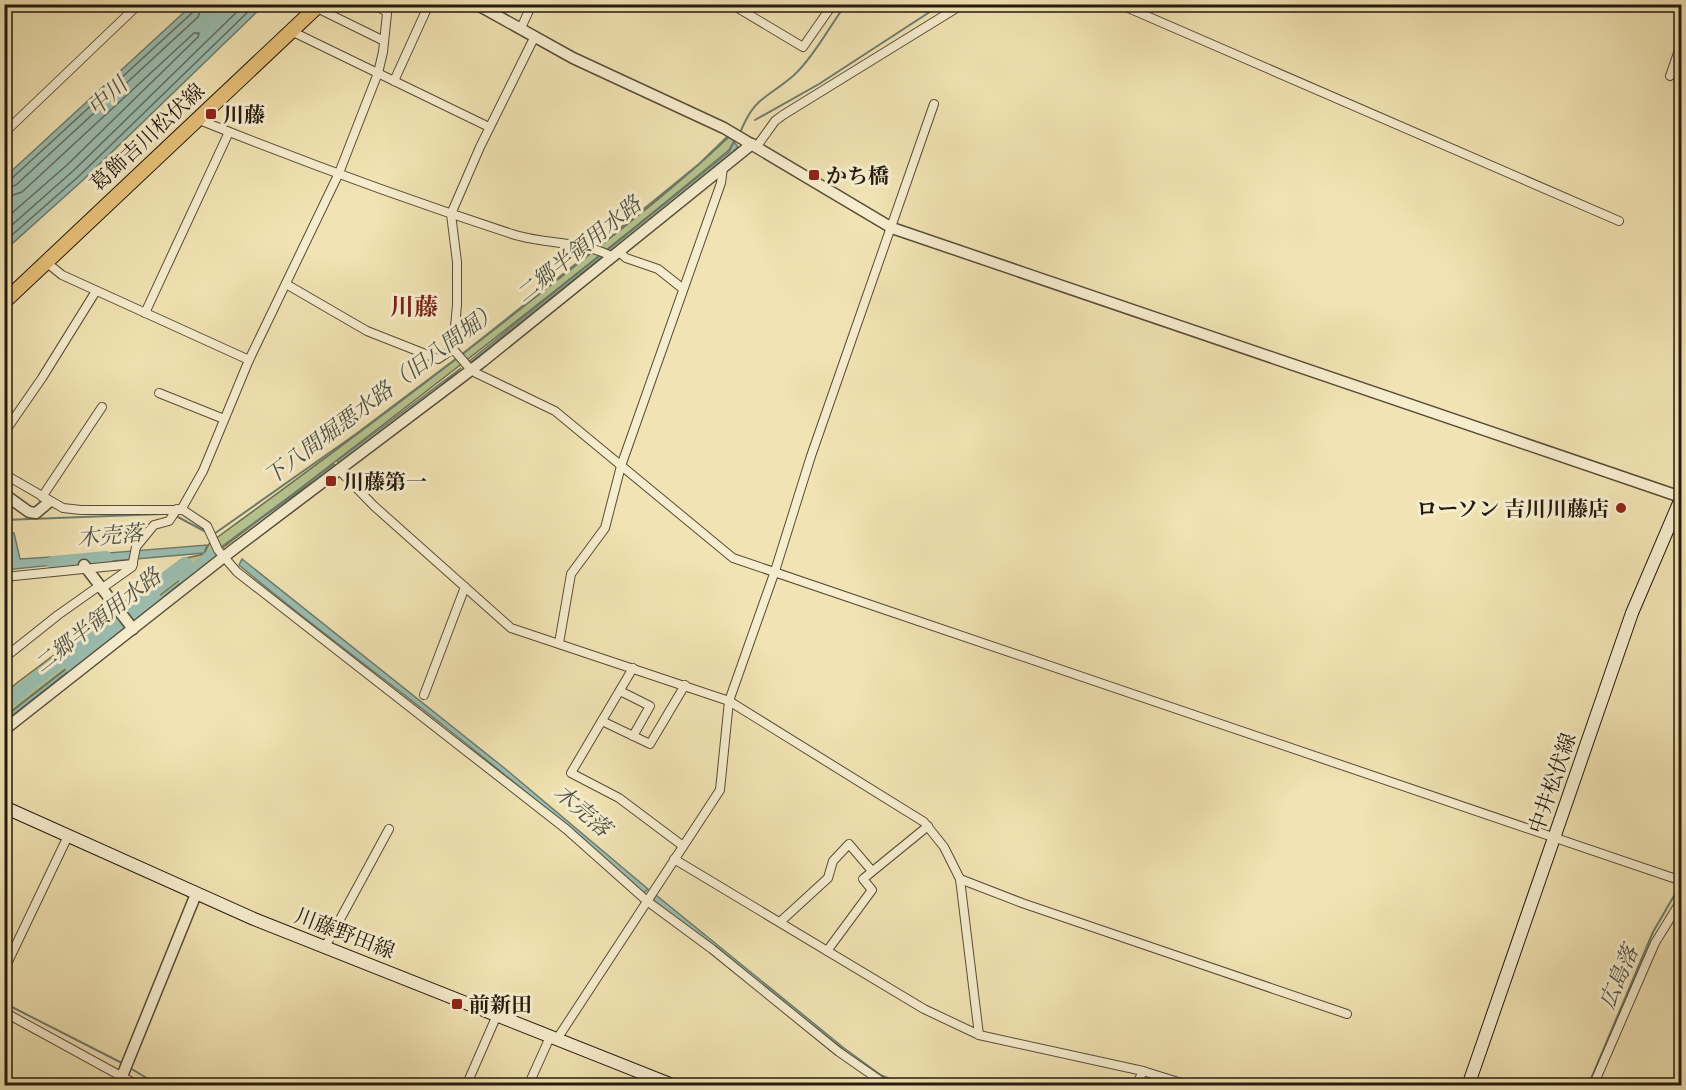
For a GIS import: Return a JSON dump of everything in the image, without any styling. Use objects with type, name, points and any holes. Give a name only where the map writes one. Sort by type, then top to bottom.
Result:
[{"type":"main road","name":"葛飾吉川松伏線","points":[[4,302],[318,6]]},
{"type":"main road","name":"中井松伏線","points":[[1468,1086],[1632,613],[1681,497]]},
{"type":"main road","name":"川藤野田線","points":[[5,808],[196,894],[675,1086]]},
{"type":"street","points":[[4,133],[140,4]]},
{"type":"street","points":[[4,658],[58,615],[133,564],[136,547],[153,525],[169,521],[179,510],[203,471],[249,360],[339,173],[378,74],[388,8],[373,4]]},
{"type":"street","points":[[394,81],[429,4]]},
{"type":"street","points":[[521,28],[532,4]]},
{"type":"street","points":[[731,4],[803,46],[833,4]]},
{"type":"street","points":[[4,730],[129,625],[221,553],[339,470],[609,253],[723,168],[775,121],[963,4]]},
{"type":"street","points":[[1119,4],[1619,221]]},
{"type":"street","points":[[479,5],[573,58],[729,130],[891,228],[1681,497]]},
{"type":"street","points":[[318,6],[384,41]]},
{"type":"street","points":[[291,31],[489,127]]},
{"type":"street","points":[[535,36],[489,127],[451,214],[457,262],[457,305],[453,349],[476,373],[555,411],[725,554],[1680,881]]},
{"type":"street","points":[[1670,76],[1682,40]]},
{"type":"street","points":[[528,1086],[553,1038],[720,790],[729,701],[775,571],[811,456],[934,104]]},
{"type":"street","points":[[197,119],[392,195],[533,240],[586,246],[658,269],[682,288]]},
{"type":"street","points":[[145,313],[229,132]]},
{"type":"street","points":[[559,643],[572,574],[605,528],[608,508],[621,466],[721,183],[723,168]]},
{"type":"street","points":[[46,261],[62,275],[249,360]]},
{"type":"street","points":[[286,284],[376,334],[438,359],[453,349]]},
{"type":"street","points":[[4,433],[42,378],[96,291]]},
{"type":"street","points":[[159,393],[224,419]]},
{"type":"street","points":[[4,494],[30,512],[36,513],[102,407]]},
{"type":"street","points":[[339,470],[374,506],[511,628],[729,701],[928,826],[944,847],[960,879],[979,1035]]},
{"type":"street","points":[[4,474],[46,499],[81,510],[179,510],[207,526],[221,553],[237,572],[566,829],[647,901],[712,949],[839,1052],[888,1086]]},
{"type":"street","points":[[4,577],[85,566],[133,564]]},
{"type":"street","points":[[85,566],[129,625]]},
{"type":"street","points":[[424,696],[465,587]]},
{"type":"street","points":[[633,668],[571,773],[619,798],[683,846]]},
{"type":"street","points":[[602,721],[650,744],[685,685]]},
{"type":"street","points":[[620,691],[650,706],[633,736]]},
{"type":"street","points":[[827,951],[873,890],[863,879],[928,826]]},
{"type":"street","points":[[325,947],[389,829]]},
{"type":"street","points":[[4,970],[68,836]]},
{"type":"street","points":[[780,922],[828,878],[833,861],[849,844],[872,871]]},
{"type":"street","points":[[674,859],[924,1009],[979,1035],[1143,1071],[1191,1086]]},
{"type":"street","points":[[960,879],[1022,903],[1347,1014]]},
{"type":"street","points":[[120,1081],[196,894]]},
{"type":"street","points":[[1593,1086],[1654,943],[1682,899]]},
{"type":"street","points":[[4,1012],[120,1081],[139,1086]]},
{"type":"street","points":[[466,1086],[497,1014]]},
{"type":"street","points":[[1136,1086],[1143,1071]]},
{"type":"green space","points":[[730,136],[735,139],[729,150],[550,295],[5,716],[5,693],[18,682],[182,559],[204,554],[209,544],[219,536],[431,378],[600,246]]},
{"type":"water","name":"中川","points":[[192,5],[264,5],[82,181],[5,250],[5,177]]},
{"type":"water","points":[[734,142],[738,147],[730,154],[625,240],[611,251],[608,250],[729,152]]},
{"type":"water","points":[[601,255],[603,256],[470,363],[468,362]]},
{"type":"water","points":[[461,368],[436,390],[339,463],[337,461]]},
{"type":"water","points":[[334,464],[335,466],[221,547]]},
{"type":"water","points":[[5,533],[14,533],[20,559],[67,556],[72,563],[5,570]]},
{"type":"water","points":[[207,545],[204,553],[90,563],[82,555]]},
{"type":"water","points":[[242,559],[508,771],[648,889],[644,893],[495,767],[264,586],[239,565]]},
{"type":"water","points":[[199,565],[200,567],[143,614],[141,610]]},
{"type":"water","points":[[83,656],[85,658],[5,721],[5,717]]},
{"type":"water","points":[[656,895],[844,1048],[881,1075],[905,1085],[896,1085],[878,1077],[653,900]]},
{"type":"waterway","points":[[740,133],[756,105],[793,76],[807,61],[846,4]]},
{"type":"waterway","name":"下八間堀悪水路（旧八間堀）","points":[[755,120],[819,84],[942,4]]},
{"type":"waterway","name":"下八間堀悪水路（旧八間堀）","points":[[597,247],[699,164],[728,136]]},
{"type":"waterway","name":"下八間堀悪水路（旧八間堀）","points":[[461,355],[591,252]]},
{"type":"waterway","name":"下八間堀悪水路（旧八間堀）","points":[[214,534],[356,434],[457,358]]},
{"type":"waterway","name":"下八間堀悪水路（旧八間堀）","points":[[4,520],[162,514]]},
{"type":"waterway","name":"下八間堀悪水路（旧八間堀）","points":[[176,516],[208,533]]},
{"type":"waterway","name":"二郷半領用水路","points":[[185,578],[216,553]]},
{"type":"waterway","name":"木売落","points":[[53,563],[106,558]]},
{"type":"waterway","points":[[126,610],[185,564]]},
{"type":"waterway","name":"二郷半領用水路","points":[[72,667],[156,601]]},
{"type":"waterway","points":[[4,704],[115,618]]},
{"type":"waterway","name":"広島落","points":[[1588,1086],[1653,932],[1682,882]]},
{"type":"waterway","points":[[4,1003],[122,1063]]},
{"type":"waterway","points":[[130,1068],[160,1086]]},
{"type":"place","name":"川藤","points":[[211,114]]},
{"type":"place","name":"かち橋","points":[[814,175]]},
{"type":"place","name":"川藤第一","points":[[331,481]]},
{"type":"place","name":"ローソン 吉川川藤店","points":[[1621,508]]},
{"type":"place","name":"前新田","points":[[457,1004]]},
{"type":"district","name":"川藤","points":[[414,306]]}]
